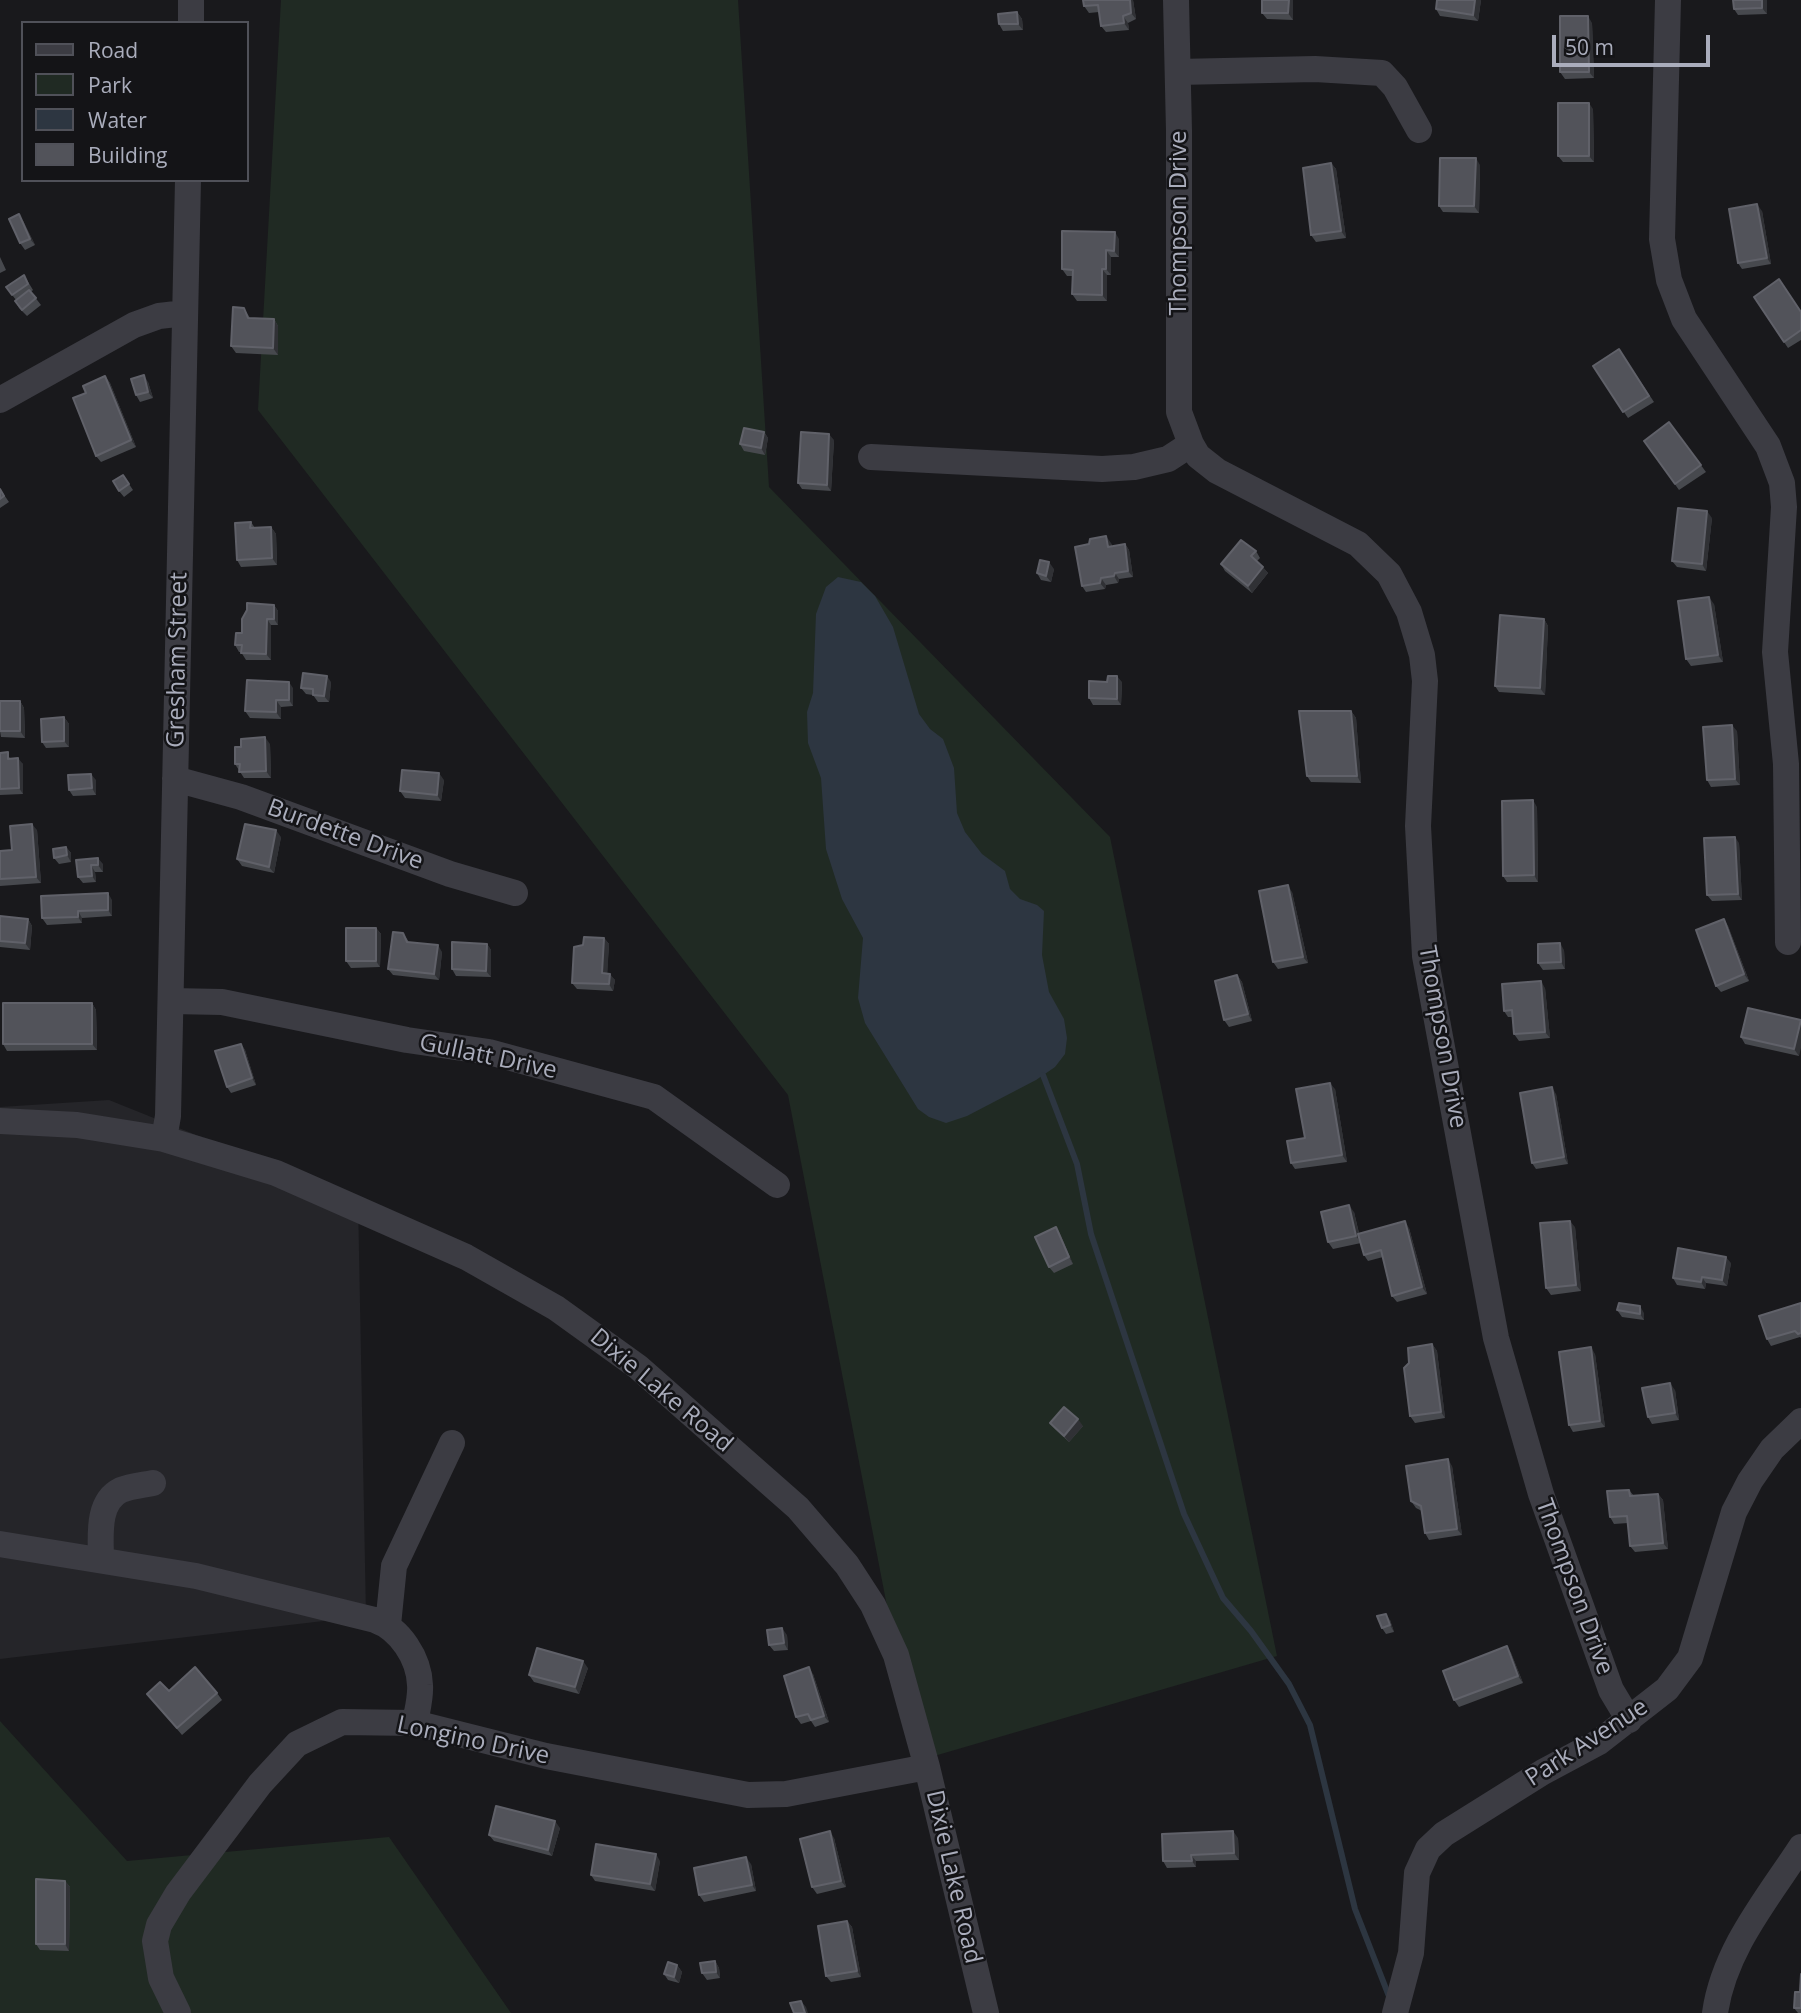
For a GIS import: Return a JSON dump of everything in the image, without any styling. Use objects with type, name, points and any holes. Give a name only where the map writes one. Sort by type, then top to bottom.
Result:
[{"type":"street","points":[[191,0],[191,21]]},
{"type":"street","name":"Thompson Drive","points":[[1176,0],[1179,412],[1198,456],[1217,471],[1359,544],[1389,574],[1409,612],[1422,655],[1425,681],[1418,826],[1425,956],[1496,1338],[1541,1494],[1611,1690],[1629,1720]]},
{"type":"street","points":[[1668,0],[1662,239],[1669,280],[1684,319],[1768,446],[1782,483],[1784,507],[1775,652],[1786,764],[1788,942]]},
{"type":"street","points":[[1178,72],[1315,69],[1382,73],[1395,87],[1419,130]]},
{"type":"street","name":"Gresham Street","points":[[164,1139],[168,1116],[171,1001],[188,182]]},
{"type":"street","points":[[0,400],[134,325],[159,316],[185,313]]},
{"type":"street","points":[[871,457],[1102,469],[1134,467],[1168,459],[1191,444]]},
{"type":"street","name":"Burdette Drive","points":[[175,779],[241,797],[450,874],[515,893]]},
{"type":"street","name":"Gullatt Drive","points":[[171,1001],[222,1002],[407,1040],[489,1052],[654,1097],[777,1185]]},
{"type":"street","name":"Dixie Lake Road","points":[[0,1121],[77,1125],[164,1139],[276,1173],[466,1257],[556,1308],[638,1367],[798,1508],[847,1565],[873,1605],[896,1655],[927,1767],[986,2013]]},
{"type":"street","name":"Park Avenue","points":[[1395,2013],[1410,1953],[1417,1873],[1428,1849],[1455,1827],[1543,1772],[1599,1742],[1667,1689],[1690,1658],[1734,1512],[1750,1481],[1772,1449],[1801,1421]]},
{"type":"street","points":[[388,1625],[394,1566],[452,1443]]},
{"type":"street","points":[[102,1560],[100,1520],[108,1502],[118,1490],[153,1483]]},
{"type":"street","points":[[0,1544],[196,1576],[388,1625],[400,1636],[416,1661],[420,1685],[415,1723]]},
{"type":"street","name":"Longino Drive","points":[[178,2013],[161,1978],[155,1941],[159,1926],[178,1893],[260,1784],[297,1744],[342,1722],[415,1723],[545,1756],[748,1795],[786,1794],[927,1767]]},
{"type":"street","points":[[1715,2013],[1717,1996],[1728,1964],[1744,1934],[1801,1847]]},
{"type":"shaded area","points":[[109,1100],[358,1200],[366,1616],[0,1659],[0,1107]]},
{"type":"green space","points":[[281,0],[738,0],[769,487],[1110,837],[1277,1656],[917,1761],[788,1095],[258,410]]},
{"type":"green space","points":[[0,1721],[127,1861],[389,1837],[511,2013],[0,2013]]},
{"type":"water","points":[[838,577],[861,582],[875,596],[893,627],[919,714],[930,729],[943,739],[954,768],[957,813],[965,832],[982,854],[1005,871],[1010,889],[1020,899],[1037,905],[1044,911],[1042,955],[1049,992],[1064,1019],[1067,1038],[1065,1054],[1055,1067],[1036,1080],[967,1116],[946,1123],[929,1117],[918,1109],[865,1023],[858,998],[863,938],[842,899],[826,849],[821,778],[808,743],[807,712],[813,693],[816,614],[826,587]]},
{"type":"building","points":[[1083,0],[1130,0],[1131,13],[1123,16],[1124,23],[1101,26],[1098,5],[1084,6]]},
{"type":"building","points":[[1262,0],[1289,0],[1288,13],[1262,13]]},
{"type":"building","points":[[1437,0],[1475,0],[1473,15],[1436,9]]},
{"type":"building","points":[[1733,0],[1762,0],[1762,8],[1734,9]]},
{"type":"building","points":[[1017,12],[1018,24],[999,24],[998,14]]},
{"type":"building","points":[[1560,16],[1588,16],[1589,72],[1560,72]]},
{"type":"building","points":[[1558,103],[1589,103],[1589,156],[1558,156]]},
{"type":"building","points":[[1440,158],[1476,158],[1474,206],[1439,206]]},
{"type":"building","points":[[1331,163],[1341,231],[1311,235],[1303,168]]},
{"type":"building","points":[[1757,204],[1767,258],[1738,263],[1729,209]]},
{"type":"building","points":[[19,214],[30,239],[20,243],[9,219]]},
{"type":"building","points":[[1062,231],[1115,232],[1114,251],[1106,250],[1106,269],[1102,269],[1102,295],[1072,294],[1073,270],[1062,269]]},
{"type":"building","points":[[24,275],[28,284],[12,295],[6,287]]},
{"type":"building","points":[[1779,279],[1801,312],[1801,330],[1784,342],[1754,297]]},
{"type":"building","points":[[29,290],[36,298],[22,310],[15,301]]},
{"type":"building","points":[[233,307],[244,308],[248,318],[274,319],[273,348],[231,346]]},
{"type":"building","points":[[1619,349],[1649,396],[1623,412],[1593,366]]},
{"type":"building","points":[[144,375],[148,392],[136,395],[131,379]]},
{"type":"building","points":[[105,376],[131,440],[96,456],[73,398],[86,393],[83,386]]},
{"type":"building","points":[[1669,422],[1701,465],[1675,484],[1644,441]]},
{"type":"building","points":[[744,428],[764,432],[761,448],[740,444]]},
{"type":"building","points":[[801,432],[829,434],[827,485],[798,483]]},
{"type":"building","points":[[123,475],[129,484],[119,491],[113,481]]},
{"type":"building","points":[[1678,508],[1707,511],[1702,564],[1672,561]]},
{"type":"building","points":[[251,522],[250,528],[271,527],[272,558],[237,560],[235,523]]},
{"type":"building","points":[[1106,536],[1108,547],[1125,544],[1128,571],[1101,578],[1100,583],[1082,586],[1075,547],[1089,544],[1090,539]]},
{"type":"building","points":[[1241,540],[1256,551],[1251,556],[1263,567],[1248,586],[1221,564]]},
{"type":"building","points":[[1040,560],[1049,562],[1046,576],[1037,573]]},
{"type":"building","points":[[1709,597],[1718,655],[1686,659],[1678,601]]},
{"type":"building","points":[[247,603],[274,605],[274,619],[267,619],[266,654],[241,653],[242,645],[235,645],[236,633],[242,633],[242,619]]},
{"type":"building","points":[[1500,615],[1544,619],[1540,688],[1495,686]]},
{"type":"building","points":[[303,673],[327,676],[324,696],[313,695],[313,689],[301,688]]},
{"type":"building","points":[[1108,676],[1117,676],[1117,699],[1089,698],[1089,681],[1107,682]]},
{"type":"building","points":[[247,680],[289,682],[289,700],[276,700],[276,712],[245,711]]},
{"type":"building","points":[[0,701],[20,701],[20,731],[0,731]]},
{"type":"building","points":[[1299,711],[1351,711],[1357,776],[1307,776]]},
{"type":"building","points":[[64,717],[64,741],[42,742],[41,719]]},
{"type":"building","points":[[1732,725],[1735,779],[1707,780],[1703,727]]},
{"type":"building","points":[[265,737],[266,771],[239,772],[240,764],[235,764],[235,747],[241,747],[241,739]]},
{"type":"building","points":[[8,752],[8,759],[18,758],[19,788],[0,789],[0,753]]},
{"type":"building","points":[[402,770],[439,773],[437,795],[400,791]]},
{"type":"building","points":[[91,774],[92,788],[69,790],[68,775]]},
{"type":"building","points":[[1533,800],[1534,875],[1503,876],[1502,801]]},
{"type":"building","points":[[32,824],[36,877],[0,879],[0,851],[12,850],[10,826]]},
{"type":"building","points":[[245,824],[276,830],[269,867],[237,859]]},
{"type":"building","points":[[1735,837],[1738,894],[1707,895],[1704,838]]},
{"type":"building","points":[[66,847],[67,855],[54,858],[53,849]]},
{"type":"building","points":[[98,858],[98,865],[91,865],[92,876],[78,877],[76,860]]},
{"type":"building","points":[[1288,885],[1303,957],[1273,962],[1259,891]]},
{"type":"building","points":[[108,893],[108,910],[78,911],[78,917],[42,918],[41,896]]},
{"type":"building","points":[[0,916],[28,919],[25,943],[0,941]]},
{"type":"building","points":[[1724,919],[1744,974],[1716,986],[1696,930]]},
{"type":"building","points":[[346,928],[376,928],[376,961],[346,961]]},
{"type":"building","points":[[393,932],[403,933],[407,942],[438,945],[434,974],[388,969]]},
{"type":"building","points":[[584,937],[604,938],[602,973],[610,974],[609,984],[572,983],[574,947],[583,945]]},
{"type":"building","points":[[452,942],[487,944],[486,971],[452,969]]},
{"type":"building","points":[[1560,943],[1561,962],[1538,963],[1538,944]]},
{"type":"building","points":[[1237,975],[1248,1014],[1224,1020],[1215,981]]},
{"type":"building","points":[[1541,981],[1545,1032],[1514,1034],[1512,1010],[1504,1011],[1502,984]]},
{"type":"building","points":[[3,1003],[92,1003],[92,1044],[3,1044]]},
{"type":"building","points":[[1748,1008],[1801,1020],[1794,1049],[1741,1037]]},
{"type":"building","points":[[241,1044],[252,1078],[227,1087],[215,1051]]},
{"type":"building","points":[[1330,1083],[1342,1155],[1291,1163],[1287,1141],[1305,1138],[1296,1089]]},
{"type":"building","points":[[1552,1087],[1564,1157],[1532,1163],[1520,1093]]},
{"type":"building","points":[[1349,1205],[1356,1236],[1328,1242],[1321,1212]]},
{"type":"building","points":[[1405,1221],[1422,1287],[1392,1296],[1381,1250],[1364,1255],[1358,1234]]},
{"type":"building","points":[[1570,1221],[1576,1285],[1546,1288],[1540,1223]]},
{"type":"building","points":[[1056,1227],[1069,1257],[1049,1267],[1035,1237]]},
{"type":"building","points":[[1678,1248],[1726,1257],[1722,1280],[1702,1277],[1701,1282],[1673,1278]]},
{"type":"building","points":[[1619,1303],[1640,1306],[1640,1314],[1617,1310]]},
{"type":"building","points":[[1801,1303],[1801,1333],[1795,1331],[1767,1339],[1759,1316]]},
{"type":"building","points":[[1432,1344],[1441,1412],[1410,1416],[1404,1368],[1409,1363],[1408,1348]]},
{"type":"building","points":[[1591,1347],[1600,1421],[1569,1425],[1559,1352]]},
{"type":"building","points":[[1670,1383],[1675,1413],[1648,1417],[1642,1388]]},
{"type":"building","points":[[1064,1407],[1078,1419],[1064,1436],[1050,1423]]},
{"type":"building","points":[[1448,1459],[1457,1529],[1425,1533],[1421,1506],[1411,1501],[1406,1466]]},
{"type":"building","points":[[1629,1490],[1630,1496],[1658,1494],[1663,1543],[1630,1546],[1627,1516],[1610,1517],[1607,1491]]},
{"type":"building","points":[[1386,1614],[1390,1625],[1382,1628],[1377,1616]]},
{"type":"building","points":[[782,1628],[784,1643],[769,1645],[767,1630]]},
{"type":"building","points":[[1507,1646],[1518,1676],[1454,1700],[1443,1671]]},
{"type":"building","points":[[537,1648],[583,1661],[575,1687],[529,1675]]},
{"type":"building","points":[[195,1667],[217,1693],[177,1728],[147,1694],[160,1682],[169,1691]]},
{"type":"building","points":[[809,1667],[824,1716],[811,1720],[808,1714],[796,1717],[784,1676]]},
{"type":"building","points":[[496,1806],[555,1821],[548,1850],[489,1835]]},
{"type":"building","points":[[830,1831],[841,1881],[812,1887],[800,1839]]},
{"type":"building","points":[[1233,1831],[1234,1853],[1191,1855],[1192,1861],[1163,1861],[1162,1834]]},
{"type":"building","points":[[596,1844],[656,1854],[650,1884],[591,1875]]},
{"type":"building","points":[[746,1857],[752,1885],[699,1895],[694,1868]]},
{"type":"building","points":[[36,1879],[65,1881],[65,1944],[36,1944]]},
{"type":"building","points":[[847,1921],[857,1971],[826,1976],[818,1926]]},
{"type":"building","points":[[715,1961],[716,1972],[702,1973],[700,1963]]},
{"type":"building","points":[[668,1962],[677,1965],[674,1977],[664,1974]]},
{"type":"building","points":[[1801,1974],[1801,2008],[1794,2008],[1795,1992],[1800,1992]]},
{"type":"building","points":[[801,2001],[805,2013],[794,2013],[790,2003]]},
{"type":"waterway","points":[[1043,1075],[1077,1164],[1091,1234],[1184,1514],[1223,1598],[1251,1631],[1289,1684],[1310,1725],[1355,1909],[1390,1999]]}]
